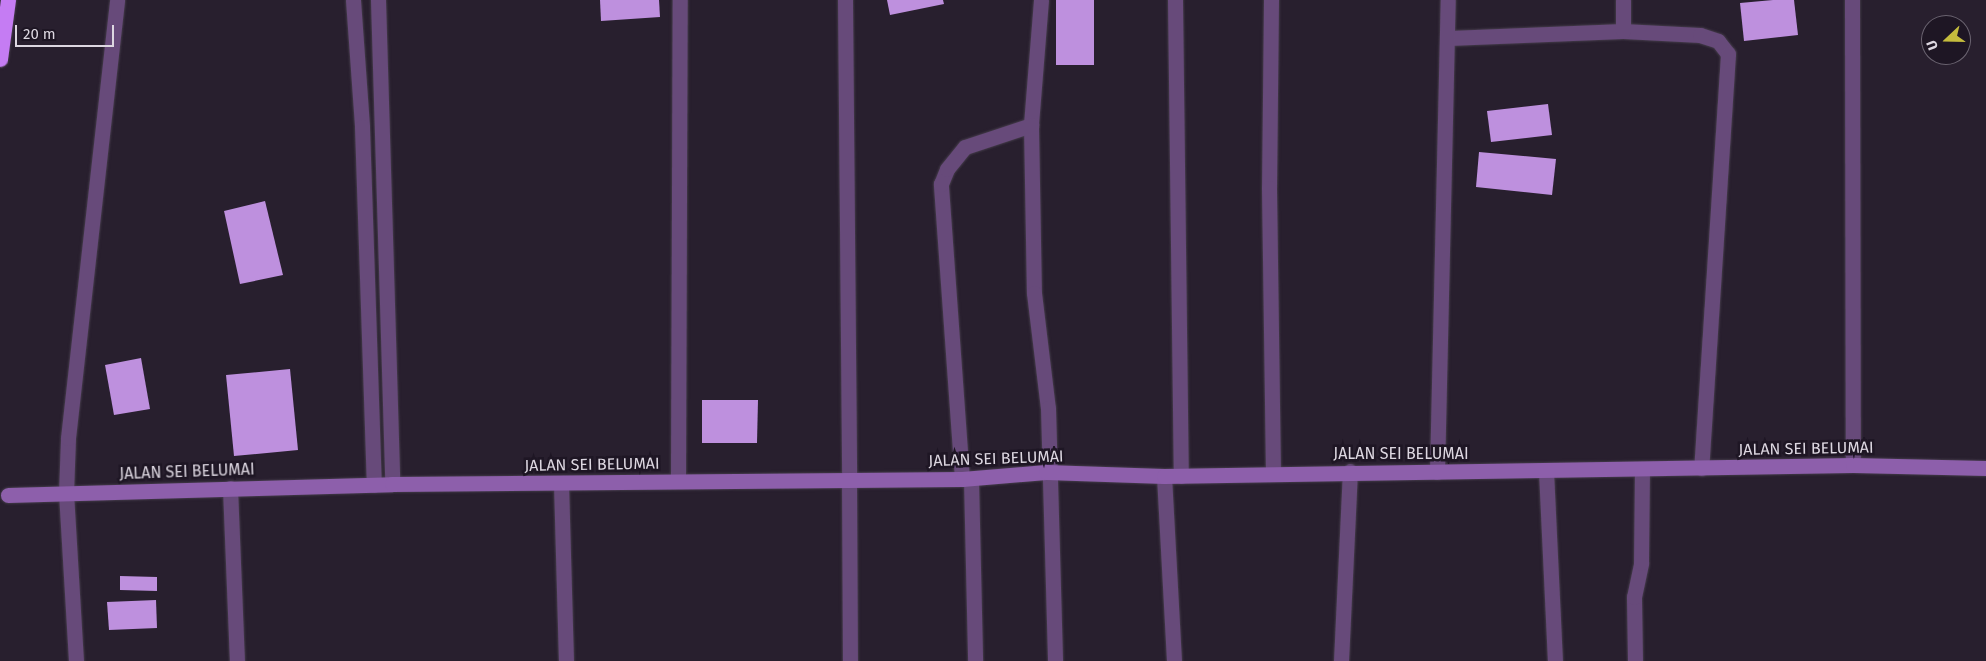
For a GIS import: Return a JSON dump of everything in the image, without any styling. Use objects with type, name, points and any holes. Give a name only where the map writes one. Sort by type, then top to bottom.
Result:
[{"type":"highway","points":[[0,59],[8,0]]},
{"type":"street","points":[[76,661],[66,493],[68,438],[117,0]]},
{"type":"street","points":[[353,0],[362,126],[374,485]]},
{"type":"street","points":[[378,0],[392,484]]},
{"type":"street","points":[[678,481],[680,0]]},
{"type":"street","points":[[845,0],[850,661]]},
{"type":"street","points":[[1041,0],[1031,125],[1034,293],[1046,384],[1051,472],[1055,661]]},
{"type":"street","points":[[1175,0],[1181,476]]},
{"type":"street","points":[[1271,0],[1269,188],[1273,473]]},
{"type":"street","points":[[1436,472],[1449,38],[1448,0]]},
{"type":"street","points":[[1623,0],[1623,31]]},
{"type":"street","points":[[1852,0],[1853,465]]},
{"type":"street","points":[[1449,38],[1623,31],[1700,35],[1718,41],[1728,54],[1701,468]]},
{"type":"street","points":[[975,661],[967,479],[941,184],[946,169],[964,147],[1031,125]]},
{"type":"street","name":"JALAN SEI BELUMAI","points":[[8,495],[392,484],[967,479],[1051,472],[1181,476],[1350,471],[1436,472],[1853,465],[1986,468]]},
{"type":"street","points":[[1635,661],[1634,597],[1641,563],[1642,469]]},
{"type":"street","points":[[1546,470],[1555,661]]},
{"type":"street","points":[[1341,661],[1350,471]]},
{"type":"street","points":[[1164,476],[1174,661]]},
{"type":"street","points":[[561,483],[566,661]]},
{"type":"street","points":[[230,488],[237,661]]},
{"type":"building","points":[[600,0],[659,0],[660,17],[601,21]]},
{"type":"building","points":[[887,0],[943,0],[944,4],[890,15]]},
{"type":"building","points":[[1056,0],[1094,0],[1094,65],[1056,65]]},
{"type":"building","points":[[1794,0],[1798,35],[1744,41],[1740,3]]},
{"type":"building","points":[[1548,104],[1552,135],[1491,142],[1487,111]]},
{"type":"building","points":[[1479,152],[1556,159],[1552,195],[1476,187]]},
{"type":"building","points":[[265,201],[283,275],[240,284],[224,211]]},
{"type":"building","points":[[141,358],[150,409],[114,415],[105,365]]},
{"type":"building","points":[[290,369],[298,450],[234,456],[226,375]]},
{"type":"building","points":[[702,400],[758,400],[757,443],[702,443]]},
{"type":"building","points":[[120,576],[157,577],[157,591],[120,590]]},
{"type":"building","points":[[156,600],[157,628],[109,630],[107,602]]}]
